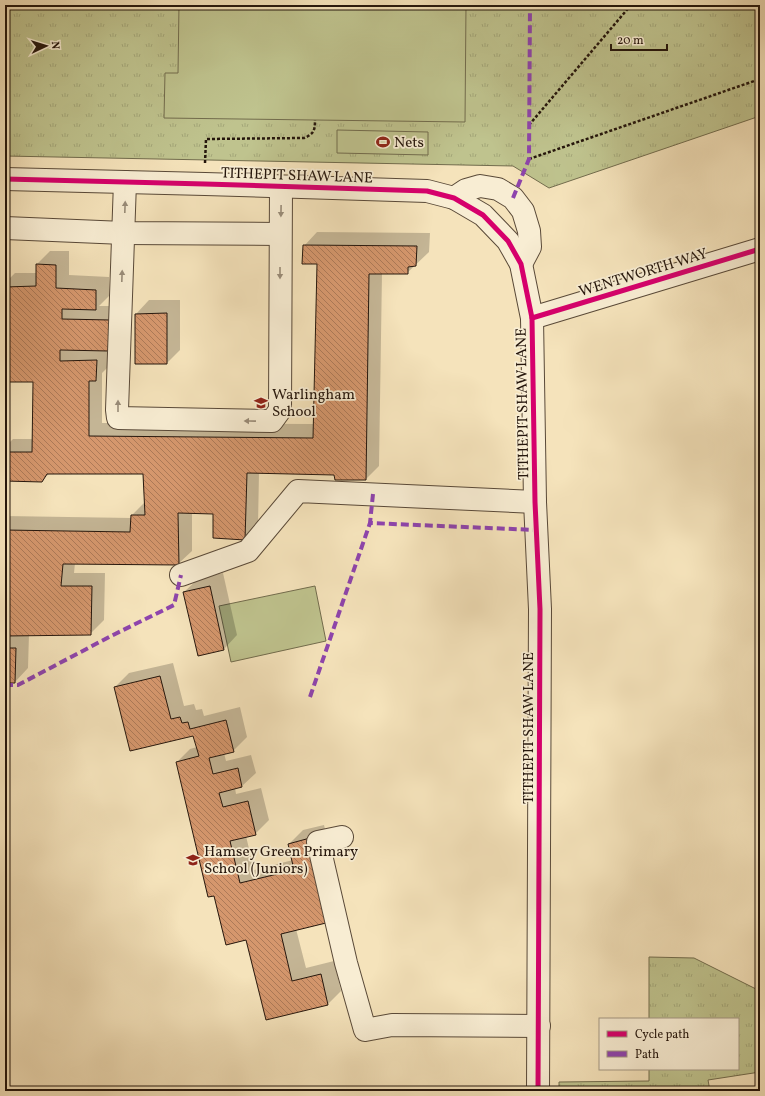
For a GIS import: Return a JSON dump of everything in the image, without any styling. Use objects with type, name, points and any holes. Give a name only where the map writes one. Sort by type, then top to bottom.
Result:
[{"type":"street","name":"TITHEPIT SHAW LANE","points":[[5,179],[427,191],[454,198],[483,215],[508,241],[521,264],[532,318],[535,502],[540,609],[538,1091]]},
{"type":"street","points":[[125,182],[117,410],[118,418],[272,421],[280,410],[281,187]]},
{"type":"street","points":[[454,198],[466,190],[480,186],[498,189],[513,198],[523,211],[530,247],[521,264]]},
{"type":"street","points":[[5,228],[124,233],[280,234]]},
{"type":"street","name":"WENTWORTH WAY","points":[[532,318],[760,249]]},
{"type":"street","points":[[181,575],[248,551],[298,491],[535,502]]},
{"type":"street","points":[[342,837],[318,842],[346,962],[364,1030],[392,1025],[539,1026]]},
{"type":"path","points":[[529,125],[631,5]]},
{"type":"path","points":[[529,159],[760,79]]},
{"type":"path","points":[[205,184],[206,139],[304,138],[311,135],[315,130],[315,120]]},
{"type":"green space","points":[[5,5],[760,5],[760,116],[549,188],[513,166],[5,156]]},
{"type":"green space","points":[[179,5],[466,5],[465,122],[164,118],[165,73],[178,73]]},
{"type":"green space","name":"Nets","points":[[337,130],[428,132],[428,155],[337,153]]},
{"type":"green space","points":[[315,586],[326,641],[231,662],[219,606]]},
{"type":"green space","points":[[649,957],[694,958],[760,991],[760,1072],[708,1080],[710,1091],[559,1091],[559,1082],[649,1081],[649,1070],[739,1070],[739,1018],[649,1018]]},
{"type":"building","points":[[303,245],[417,246],[416,266],[408,267],[408,274],[369,274],[366,480],[335,480],[334,475],[247,473],[245,540],[213,538],[213,514],[178,513],[179,565],[63,564],[61,586],[92,586],[91,635],[5,636],[5,530],[130,532],[131,515],[145,515],[143,474],[47,474],[42,482],[5,481],[5,452],[32,452],[33,382],[5,382],[5,287],[36,286],[36,264],[56,265],[56,288],[96,290],[96,310],[62,309],[62,319],[110,320],[108,351],[60,350],[60,361],[97,360],[96,381],[89,381],[89,436],[313,438],[317,264],[302,264]]},
{"type":"building","points":[[167,313],[167,364],[135,364],[135,314]]},
{"type":"building","points":[[210,586],[224,650],[198,656],[183,592]]},
{"type":"building","points":[[5,648],[16,648],[15,683],[5,683]]},
{"type":"building","points":[[160,676],[171,719],[180,717],[182,723],[188,722],[190,729],[226,720],[234,752],[209,758],[213,774],[238,768],[242,787],[219,793],[223,807],[248,801],[256,835],[230,841],[240,883],[294,870],[288,844],[310,838],[326,923],[281,934],[292,981],[321,974],[328,1005],[266,1020],[246,940],[226,945],[214,896],[208,897],[176,762],[199,756],[193,736],[130,751],[114,687]]},
{"type":"marked path","points":[[513,198],[529,159],[530,5]]},
{"type":"marked path","points":[[373,494],[370,523],[536,530]]},
{"type":"marked path","points":[[310,697],[370,523]]},
{"type":"marked path","points":[[5,685],[18,685],[174,605],[181,575]]},
{"type":"cycle path","points":[[5,179],[427,191],[454,198],[483,215],[508,241],[521,264],[532,318],[535,502],[540,609],[538,1091]]},
{"type":"cycle path","points":[[532,318],[760,249]]},
{"type":"place","name":"Nets","points":[[383,142]]},
{"type":"place","name":"Warlingham School","points":[[261,403]]},
{"type":"place","name":"Hamsey Green Primary School (Juniors)","points":[[193,860]]}]
